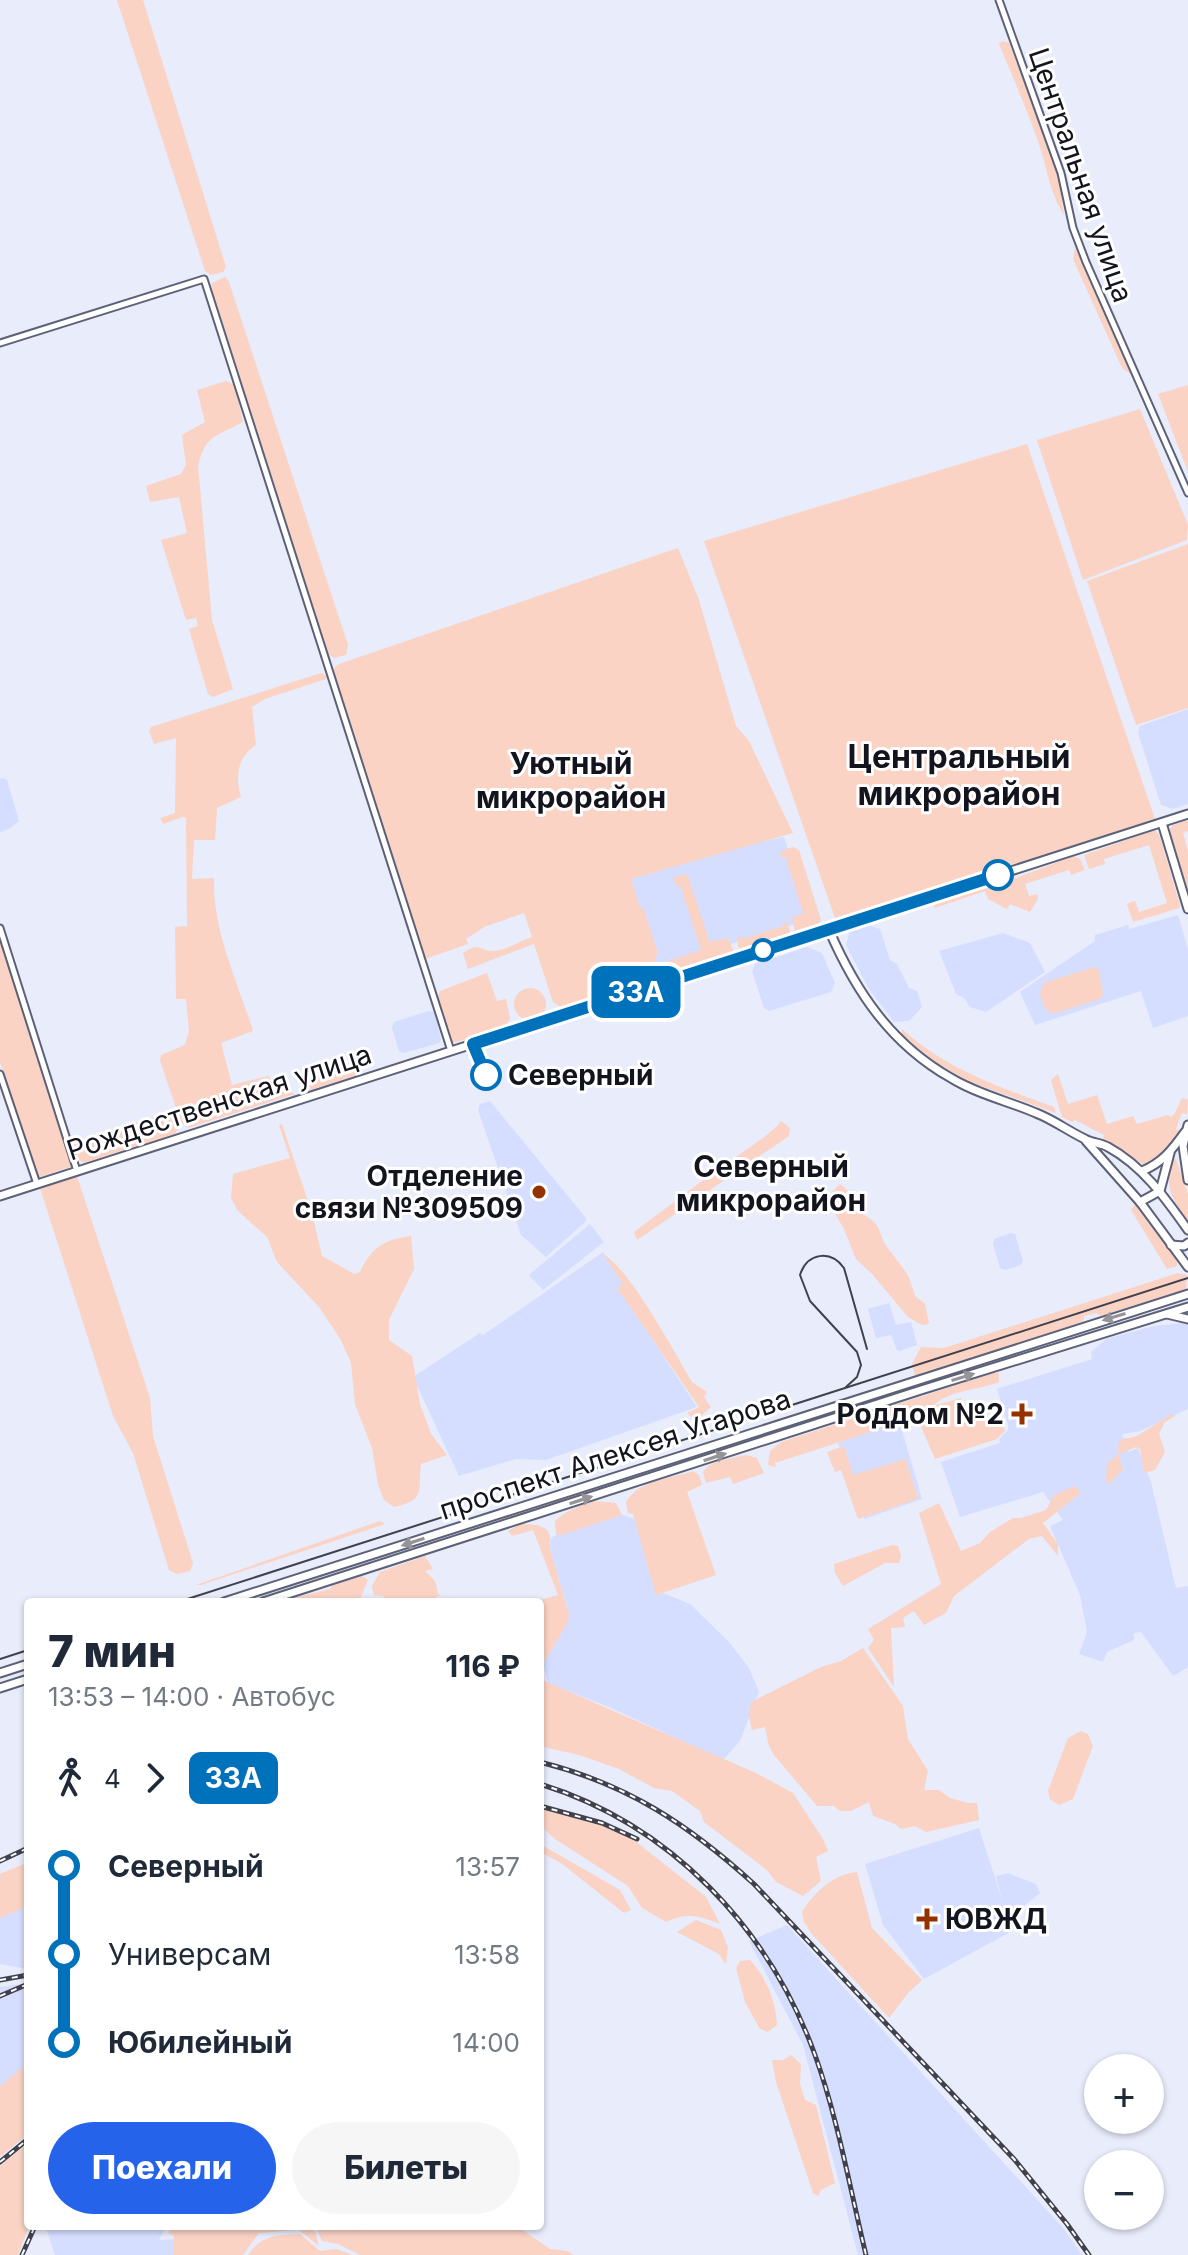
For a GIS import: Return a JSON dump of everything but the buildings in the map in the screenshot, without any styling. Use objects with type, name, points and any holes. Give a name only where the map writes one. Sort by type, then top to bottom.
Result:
[{"type":"main road","name":"Рождественская улица","points":[[0,1196],[1188,814]]},
{"type":"main road","points":[[1162,823],[1188,909]]},
{"type":"main road","points":[[829,930],[843,962],[870,1007],[916,1055],[965,1086],[1036,1113],[1084,1139],[1108,1147],[1142,1171],[1188,1230]]},
{"type":"main road","points":[[1142,1171],[1155,1166],[1170,1153],[1186,1128]]},
{"type":"main road","points":[[1186,1128],[1183,1161],[1188,1180]]},
{"type":"main road","points":[[1084,1139],[1140,1202],[1188,1267]]},
{"type":"main road","points":[[1140,1202],[1160,1191],[1170,1153]]},
{"type":"main road","points":[[1113,1171],[1113,1161],[1123,1158]]},
{"type":"main road","points":[[1171,1245],[1184,1246],[1188,1243]]},
{"type":"main road","name":"проспект Алексея Угарова","points":[[250,1598],[1188,1294]]},
{"type":"main road","name":"проспект Алексея Угарова","points":[[275,1598],[1188,1307]]},
{"type":"main road","points":[[1165,1314],[1188,1319]]},
{"type":"main road","points":[[995,1355],[999,1366]]},
{"type":"main road","points":[[0,1673],[24,1665]]},
{"type":"main road","points":[[0,1688],[24,1680]]},
{"type":"street","name":"Центральная улица","points":[[999,0],[1061,173],[1081,250],[1188,493]]},
{"type":"street","points":[[0,343],[204,279],[451,1051]]},
{"type":"street","points":[[0,928],[77,1171]]},
{"type":"street","points":[[0,1074],[37,1184]]},
{"type":"shaded area","points":[[117,0],[143,0],[226,267],[223,272],[211,275],[205,271]]},
{"type":"shaded area","points":[[1002,41],[1009,43],[1057,167],[1064,215],[999,44]]},
{"type":"shaded area","points":[[1075,247],[1132,375],[1122,368],[1073,259]]},
{"type":"shaded area","points":[[225,277],[348,645],[346,655],[334,658],[326,652],[211,291],[212,283]]},
{"type":"shaded area","points":[[226,381],[235,385],[243,422],[209,442],[198,466],[212,620],[233,689],[213,697],[208,694],[189,629],[198,626],[196,618],[186,620],[161,540],[187,533],[179,497],[150,502],[146,486],[181,474],[186,465],[182,435],[205,422],[197,390]]},
{"type":"shaded area","points":[[1188,385],[1188,472],[1158,394]]},
{"type":"shaded area","points":[[1140,409],[1188,525],[1187,540],[1083,580],[1037,440]]},
{"type":"shaded area","points":[[1027,444],[1155,819],[836,921],[704,541]]},
{"type":"shaded area","points":[[1188,544],[1188,708],[1136,725],[1087,581]]},
{"type":"shaded area","points":[[678,548],[699,600],[736,726],[749,741],[793,833],[631,879],[658,953],[654,962],[656,977],[651,981],[563,1009],[553,1002],[534,944],[468,969],[463,953],[469,950],[477,947],[499,950],[532,937],[524,913],[484,927],[466,939],[468,944],[425,959],[334,677],[334,668]]},
{"type":"shaded area","points":[[321,673],[327,676],[326,679],[265,699],[252,707],[256,745],[239,768],[241,797],[217,808],[215,840],[194,840],[192,879],[214,878],[217,917],[253,1031],[221,1043],[232,1085],[268,1076],[276,1085],[295,1094],[188,1128],[181,1122],[160,1061],[161,1055],[185,1045],[189,1031],[186,999],[176,999],[175,927],[187,926],[186,818],[163,824],[160,818],[175,813],[176,738],[154,744],[149,731],[151,727]]},
{"type":"shaded area","points":[[1188,709],[1188,804],[1173,809],[1161,805],[1138,733],[1140,726]]},
{"type":"shaded area","points":[[0,779],[7,780],[19,821],[0,832]]},
{"type":"shaded area","points":[[1188,820],[1188,831],[1183,833],[1188,851],[1188,890],[1169,831],[1173,825]]},
{"type":"shaded area","points":[[1156,831],[1160,837],[1180,905],[1179,908],[1133,922],[1127,904],[1135,901],[1139,912],[1167,903],[1149,845],[1104,859],[1105,864],[1089,869],[1084,855]]},
{"type":"shaded area","points":[[784,837],[812,919],[653,968],[624,877]]},
{"type":"shaded area","points":[[793,847],[799,850],[821,920],[817,928],[800,933],[795,931],[792,918],[803,913],[785,856],[780,857],[781,851]]},
{"type":"shaded area","points":[[1074,856],[1080,859],[1085,870],[1071,875],[1069,870],[1025,884],[1029,896],[1037,894],[1038,899],[1030,912],[1010,904],[1007,909],[988,899],[985,891],[935,908],[935,902],[996,885],[998,888],[1008,884],[1008,881]]},
{"type":"shaded area","points":[[687,874],[710,942],[728,938],[734,952],[731,956],[670,974],[664,970],[662,963],[701,950],[680,885],[676,886],[673,878]]},
{"type":"shaded area","points":[[1178,915],[1188,949],[1188,1016],[1153,1028],[1141,991],[1035,1025],[1020,992],[1095,941],[1095,935]]},
{"type":"shaded area","points":[[783,922],[787,923],[790,932],[786,938],[745,951],[738,947],[738,937],[742,939],[783,926]]},
{"type":"shaded area","points":[[868,925],[880,929],[890,960],[897,964],[909,988],[917,991],[922,1007],[909,1021],[894,1022],[869,989],[846,945],[850,931]]},
{"type":"shaded area","points":[[1003,933],[1030,943],[1045,972],[986,1012],[970,1007],[964,998],[956,994],[939,951]]},
{"type":"shaded area","points":[[0,937],[73,1166],[37,1178],[0,1062]]},
{"type":"shaded area","points":[[807,947],[822,953],[835,983],[831,992],[769,1011],[764,1008],[752,971],[755,964]]},
{"type":"shaded area","points":[[1095,967],[1099,971],[1103,994],[1100,999],[1056,1013],[1049,1012],[1041,997],[1046,982]]},
{"type":"shaded area","points":[[487,973],[497,1001],[506,999],[510,1019],[503,1028],[453,1043],[437,1000],[440,991]]},
{"type":"shaded area","points":[[530,988],[541,993],[546,1004],[541,1015],[530,1020],[519,1015],[514,1004],[519,993]]},
{"type":"shaded area","points":[[428,1011],[434,1012],[441,1039],[439,1043],[404,1053],[399,1051],[392,1028],[394,1022]]},
{"type":"shaded area","points":[[902,1029],[955,1066],[1054,1107],[1056,1113],[970,1082],[935,1062],[902,1035]]},
{"type":"shaded area","points":[[353,1063],[359,1068],[357,1075],[304,1090],[303,1087],[319,1074]]},
{"type":"shaded area","points":[[1058,1074],[1068,1104],[1097,1095],[1107,1124],[1133,1116],[1137,1124],[1170,1117],[1182,1098],[1188,1100],[1187,1114],[1182,1113],[1176,1129],[1180,1131],[1163,1155],[1146,1166],[1103,1140],[1104,1135],[1062,1117],[1051,1080]]},
{"type":"shaded area","points":[[490,1101],[586,1218],[546,1257],[521,1235],[478,1110],[480,1104]]},
{"type":"shaded area","points":[[163,1114],[173,1118],[178,1129],[175,1134],[84,1163],[75,1158],[72,1147],[77,1141]]},
{"type":"shaded area","points":[[781,1121],[790,1128],[789,1136],[637,1240],[634,1232],[758,1142]]},
{"type":"shaded area","points":[[282,1124],[312,1213],[322,1256],[354,1274],[360,1272],[369,1256],[380,1246],[411,1236],[414,1269],[389,1320],[389,1340],[412,1356],[420,1404],[431,1434],[447,1455],[421,1464],[418,1493],[404,1504],[394,1507],[384,1500],[372,1448],[355,1404],[351,1363],[341,1340],[319,1307],[277,1262],[267,1237],[238,1211],[231,1198],[233,1174],[290,1158],[279,1125]]},
{"type":"shaded area","points":[[1176,1159],[1188,1194],[1188,1221],[1169,1185],[1172,1160]]},
{"type":"shaded area","points":[[77,1176],[150,1398],[153,1436],[193,1563],[190,1571],[177,1574],[169,1570],[133,1453],[113,1416],[40,1188]]},
{"type":"shaded area","points":[[840,1184],[854,1196],[852,1207],[878,1227],[884,1243],[908,1275],[915,1296],[925,1304],[929,1324],[922,1325],[908,1317],[856,1259],[844,1229],[826,1198]]},
{"type":"shaded area","points":[[1136,1203],[1176,1256],[1177,1266],[1167,1269],[1131,1210]]},
{"type":"shaded area","points":[[590,1224],[604,1242],[543,1290],[529,1275]]},
{"type":"shaded area","points":[[1015,1234],[1023,1261],[1021,1265],[1005,1270],[1000,1268],[993,1244],[994,1239]]},
{"type":"shaded area","points":[[603,1252],[625,1284],[619,1289],[697,1407],[546,1460],[516,1459],[459,1476],[413,1377],[480,1333],[483,1335]]},
{"type":"shaded area","points":[[603,1254],[639,1294],[692,1382],[707,1392],[704,1397],[711,1407],[696,1421],[687,1413],[699,1407],[617,1288],[623,1284]]},
{"type":"shaded area","points":[[1178,1273],[1187,1275],[1186,1289],[1101,1316],[1096,1313],[1084,1316],[1078,1324],[915,1376],[912,1364],[921,1347],[944,1348]]},
{"type":"shaded area","points":[[889,1303],[896,1325],[911,1322],[917,1345],[900,1351],[891,1335],[876,1338],[868,1309]]},
{"type":"shaded area","points":[[1188,1324],[1188,1409],[1140,1431],[1122,1434],[1128,1452],[1138,1448],[1151,1482],[1176,1588],[1188,1586],[1188,1667],[1173,1676],[1141,1632],[1134,1633],[1134,1640],[1107,1652],[1103,1662],[1079,1654],[1087,1632],[1080,1595],[1050,1526],[1063,1520],[1043,1492],[960,1517],[941,1462],[1000,1443],[999,1439],[1008,1430],[1008,1425],[997,1389],[1092,1359],[1091,1352],[1106,1339],[1154,1326]]},
{"type":"shaded area","points":[[992,1363],[502,1521],[503,1518]]},
{"type":"shaded area","points":[[999,1373],[999,1382],[955,1393],[933,1406],[961,1398],[971,1423],[992,1415],[1000,1418],[1005,1431],[997,1439],[935,1459],[917,1417],[775,1463],[776,1467],[768,1465],[770,1451],[781,1442]]},
{"type":"shaded area","points":[[1172,1414],[1175,1416],[1165,1422],[1159,1434],[1165,1452],[1155,1470],[1144,1473],[1140,1449],[1136,1447],[1118,1455],[1123,1469],[1110,1483],[1106,1481],[1107,1464],[1118,1454],[1119,1440],[1137,1436]]},
{"type":"shaded area","points":[[899,1420],[922,1499],[864,1519],[837,1440]]},
{"type":"shaded area","points":[[844,1446],[853,1475],[906,1459],[918,1499],[858,1519],[841,1470],[835,1472],[827,1452]]},
{"type":"shaded area","points":[[746,1455],[757,1458],[764,1473],[733,1484],[730,1477],[706,1483],[703,1472],[708,1466]]},
{"type":"shaded area","points":[[693,1471],[699,1475],[702,1485],[687,1492],[716,1575],[656,1595],[633,1514],[628,1513],[626,1502],[648,1484]]},
{"type":"shaded area","points":[[1075,1486],[1081,1493],[1043,1523],[1058,1544],[1058,1556],[1042,1536],[1029,1539],[954,1596],[946,1613],[924,1625],[914,1611],[903,1618],[905,1627],[891,1628],[894,1687],[868,1648],[874,1640],[868,1629],[941,1584],[919,1513],[939,1503],[961,1551],[980,1543],[990,1532],[1013,1518],[1046,1510],[1054,1495]]},
{"type":"shaded area","points":[[592,1501],[616,1503],[622,1515],[556,1534],[555,1521],[572,1509]]},
{"type":"shaded area","points":[[619,1514],[636,1519],[658,1591],[690,1604],[729,1642],[749,1668],[759,1692],[740,1741],[723,1760],[611,1708],[548,1683],[544,1662],[568,1622],[569,1613],[549,1546],[551,1538]]},
{"type":"shaded area","points":[[380,1521],[385,1524],[196,1585]]},
{"type":"shaded area","points":[[520,1524],[543,1527],[549,1533],[549,1546],[569,1614],[568,1622],[544,1662],[544,1599],[558,1595],[533,1530],[512,1536],[508,1531]]},
{"type":"shaded area","points":[[892,1545],[898,1546],[901,1556],[899,1563],[885,1563],[843,1586],[835,1573],[834,1564]]},
{"type":"shaded area","points":[[425,1556],[433,1569],[425,1571],[435,1581],[441,1595],[435,1598],[384,1598],[374,1595],[372,1586],[380,1572]]},
{"type":"shaded area","points":[[362,1576],[368,1580],[360,1598],[293,1598],[330,1589],[333,1585]]},
{"type":"shaded area","points":[[863,1648],[903,1706],[908,1739],[928,1771],[924,1790],[939,1790],[950,1798],[977,1803],[979,1820],[926,1832],[915,1826],[901,1829],[873,1816],[869,1802],[851,1811],[840,1811],[834,1806],[817,1806],[774,1755],[765,1727],[752,1730],[749,1717],[751,1702]]},
{"type":"shaded area","points":[[544,1681],[756,1773],[793,1793],[828,1851],[816,1857],[821,1881],[803,1896],[776,1882],[767,1870],[704,1822],[700,1811],[672,1791],[654,1788],[619,1769],[544,1747]]},
{"type":"shaded area","points":[[1081,1731],[1088,1734],[1093,1746],[1073,1799],[1059,1805],[1050,1799],[1048,1791],[1068,1738]]},
{"type":"shaded area","points":[[544,1809],[596,1822],[630,1837],[706,1897],[720,1924],[693,1916],[666,1922],[642,1908],[628,1886],[544,1829]]},
{"type":"shaded area","points":[[979,1828],[1003,1903],[996,1876],[1008,1873],[1036,1884],[1040,1893],[1008,1919],[1012,1931],[924,1979],[883,1925],[865,1864]]},
{"type":"shaded area","points":[[544,1846],[620,1890],[631,1910],[624,1913],[561,1863],[544,1854]]},
{"type":"shaded area","points":[[24,1864],[24,1908],[0,1918],[0,1874]]},
{"type":"shaded area","points":[[857,1872],[872,1928],[922,1980],[889,2018],[804,1922],[802,1912],[819,1891],[840,1876]]},
{"type":"shaded area","points":[[24,1908],[24,1968],[0,1964],[0,1918]]},
{"type":"shaded area","points":[[696,1920],[721,1930],[728,1947],[726,1964],[719,1954],[677,1932]]},
{"type":"shaded area","points":[[787,1925],[1064,2229],[1082,2255],[858,2255],[803,2045],[749,1941]]},
{"type":"shaded area","points":[[750,1960],[765,1982],[775,2008],[777,2025],[768,2032],[760,2029],[745,2002],[736,1968],[740,1961]]},
{"type":"shaded area","points":[[24,1984],[24,2068],[0,2088],[0,1987]]},
{"type":"shaded area","points":[[791,2055],[801,2064],[800,2084],[805,2100],[816,2105],[835,2183],[821,2190],[818,2196],[813,2193],[776,2082],[772,2060],[783,2060]]},
{"type":"shaded area","points":[[24,2066],[24,2137],[0,2157],[0,2086]]},
{"type":"shaded area","points":[[24,2146],[24,2230],[27,2230],[18,2255],[0,2255],[0,2166]]},
{"type":"shaded area","points":[[164,2230],[159,2240],[179,2239],[178,2255],[55,2255],[47,2231]]},
{"type":"shaded area","points":[[169,2230],[299,2230],[259,2233],[243,2255],[173,2255],[174,2236],[168,2233]]},
{"type":"shaded area","points":[[299,2230],[315,2231],[319,2246]]},
{"type":"shaded area","points":[[317,2230],[365,2230],[368,2233],[366,2230],[523,2230],[550,2249],[574,2255],[360,2255],[338,2244],[322,2241]]},
{"type":"shaded area","points":[[300,2234],[320,2251],[336,2249],[353,2255],[248,2255],[264,2240]]},
{"type":"tram line","points":[[846,1387],[857,1377],[861,1365],[857,1352],[810,1301],[800,1275],[813,1258],[826,1256],[844,1268],[867,1349]]},
{"type":"tram line","points":[[190,1598],[1188,1278]]},
{"type":"tram line","points":[[0,1659],[24,1651]]},
{"type":"railway","points":[[544,1763],[629,1794],[680,1825],[754,1884],[1014,2159],[1089,2255]]},
{"type":"railway","points":[[544,1786],[587,1802],[631,1825],[672,1854],[709,1887],[742,1924],[771,1965],[795,2009],[823,2079],[866,2255]]},
{"type":"railway","points":[[544,1807],[602,1823],[637,1839]]},
{"type":"railway","points":[[0,1861],[24,1850]]},
{"type":"railway","points":[[0,1980],[24,1976]]},
{"type":"railway","points":[[0,1996],[24,1986]]},
{"type":"railway","points":[[0,2162],[24,2142]]},
{"type":"railway","points":[[22,2255],[33,2230]]},
{"type":"bus line","name":"33А","points":[[486,1075],[473,1044],[998,875]]},
{"type":"place","name":"Северный","points":[[486,1075]]},
{"type":"place","name":"Отделение связи №309509","points":[[539,1192]]},
{"type":"place","name":"Роддом №2","points":[[1022,1414]]},
{"type":"place","name":"ЮВЖД","points":[[927,1919]]},
{"type":"district","name":"Центральный микрорайон","points":[[959,776]]},
{"type":"district","name":"Уютный микрорайон","points":[[571,781]]},
{"type":"district","name":"Северный микрорайон","points":[[771,1184]]}]
